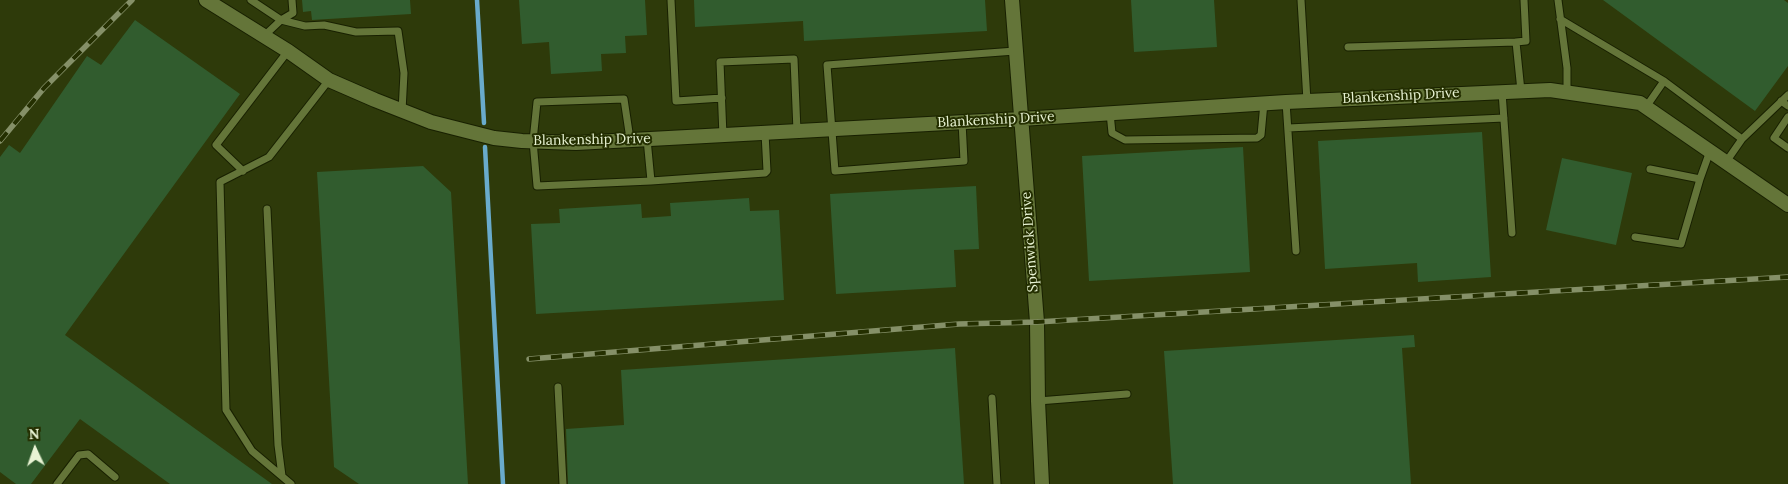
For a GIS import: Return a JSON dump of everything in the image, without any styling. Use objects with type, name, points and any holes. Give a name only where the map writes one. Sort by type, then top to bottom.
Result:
[{"type":"street","name":"Blankenship Drive","points":[[206,0],[288,51],[329,80],[431,122],[494,138],[576,143],[1021,119],[1264,103],[1550,90],[1640,103],[1788,205]]},
{"type":"street","name":"Spenwick Drive","points":[[1012,0],[1036,322],[1042,484]]},
{"type":"lane","points":[[252,0],[281,20],[305,26],[324,25],[356,32],[398,31],[404,73],[402,111]]},
{"type":"lane","points":[[263,36],[281,20],[292,14],[292,0]]},
{"type":"lane","points":[[671,0],[676,101],[722,98]]},
{"type":"lane","points":[[1301,0],[1308,101]]},
{"type":"lane","points":[[1348,47],[1526,41],[1524,0]]},
{"type":"lane","points":[[1558,0],[1567,68],[1567,92]]},
{"type":"lane","points":[[1560,19],[1664,82],[1742,139]]},
{"type":"lane","points":[[1516,42],[1521,91]]},
{"type":"lane","points":[[243,171],[216,145],[288,51]]},
{"type":"lane","points":[[962,122],[964,161],[835,171],[827,65],[1015,51]]},
{"type":"lane","points":[[723,136],[720,62],[794,59],[797,131]]},
{"type":"lane","points":[[291,484],[252,451],[226,410],[220,182],[269,158],[329,80]]},
{"type":"lane","points":[[1646,107],[1664,82]]},
{"type":"lane","points":[[1502,92],[1512,233]]},
{"type":"lane","points":[[1726,162],[1742,139],[1785,103],[1788,95]]},
{"type":"lane","points":[[630,140],[624,100],[537,102],[533,141],[536,184],[538,187],[651,182],[765,173],[767,170],[765,133]]},
{"type":"lane","points":[[1286,102],[1296,251]]},
{"type":"lane","points":[[1110,113],[1112,134],[1125,140],[1258,138],[1261,135],[1264,103]]},
{"type":"lane","points":[[1788,117],[1774,138],[1788,148]]},
{"type":"lane","points":[[1288,128],[1504,118]]},
{"type":"lane","points":[[647,139],[651,182]]},
{"type":"lane","points":[[1635,237],[1682,244],[1710,150]]},
{"type":"lane","points":[[1650,170],[1700,179]]},
{"type":"lane","points":[[267,209],[278,445],[282,476]]},
{"type":"lane","points":[[558,387],[562,484]]},
{"type":"lane","points":[[1038,401],[1128,394]]},
{"type":"lane","points":[[992,398],[997,484]]},
{"type":"lane","points":[[57,484],[79,455],[88,454],[114,477]]},
{"type":"building","points":[[302,0],[410,0],[411,14],[312,20],[311,11],[303,12]]},
{"type":"building","points":[[519,0],[645,0],[647,35],[625,36],[626,53],[601,54],[602,71],[551,74],[549,42],[522,44]]},
{"type":"building","points":[[694,0],[985,0],[987,31],[804,41],[803,21],[695,27]]},
{"type":"building","points":[[1131,0],[1214,0],[1217,47],[1134,52]]},
{"type":"building","points":[[1603,0],[1784,0],[1788,3],[1788,66],[1755,111]]},
{"type":"building","points":[[135,20],[240,94],[65,335],[272,484],[170,484],[80,419],[31,484],[16,484],[0,472],[0,157],[9,145],[20,153],[87,56],[101,65]]},
{"type":"building","points":[[1482,132],[1491,277],[1418,282],[1417,263],[1325,269],[1318,141]]},
{"type":"building","points":[[1243,147],[1250,272],[1089,281],[1082,156]]},
{"type":"building","points":[[1562,158],[1632,173],[1616,245],[1546,230]]},
{"type":"building","points":[[423,166],[451,192],[468,484],[359,484],[334,467],[317,172]]},
{"type":"building","points":[[976,186],[979,249],[954,250],[956,287],[836,294],[830,194]]},
{"type":"building","points":[[749,198],[750,211],[779,210],[784,300],[536,314],[531,224],[560,223],[559,209],[641,204],[642,218],[671,216],[670,203]]},
{"type":"building","points":[[1414,335],[1415,347],[1402,348],[1411,484],[1173,484],[1164,351]]},
{"type":"building","points":[[955,348],[964,484],[568,484],[566,429],[624,425],[621,370]]},
{"type":"waterway","points":[[477,0],[484,123]]},
{"type":"waterway","points":[[485,147],[503,484]]},
{"type":"railway","points":[[0,141],[44,88],[132,0]]},
{"type":"railway","points":[[529,359],[959,324],[1037,322],[1788,277]]}]
